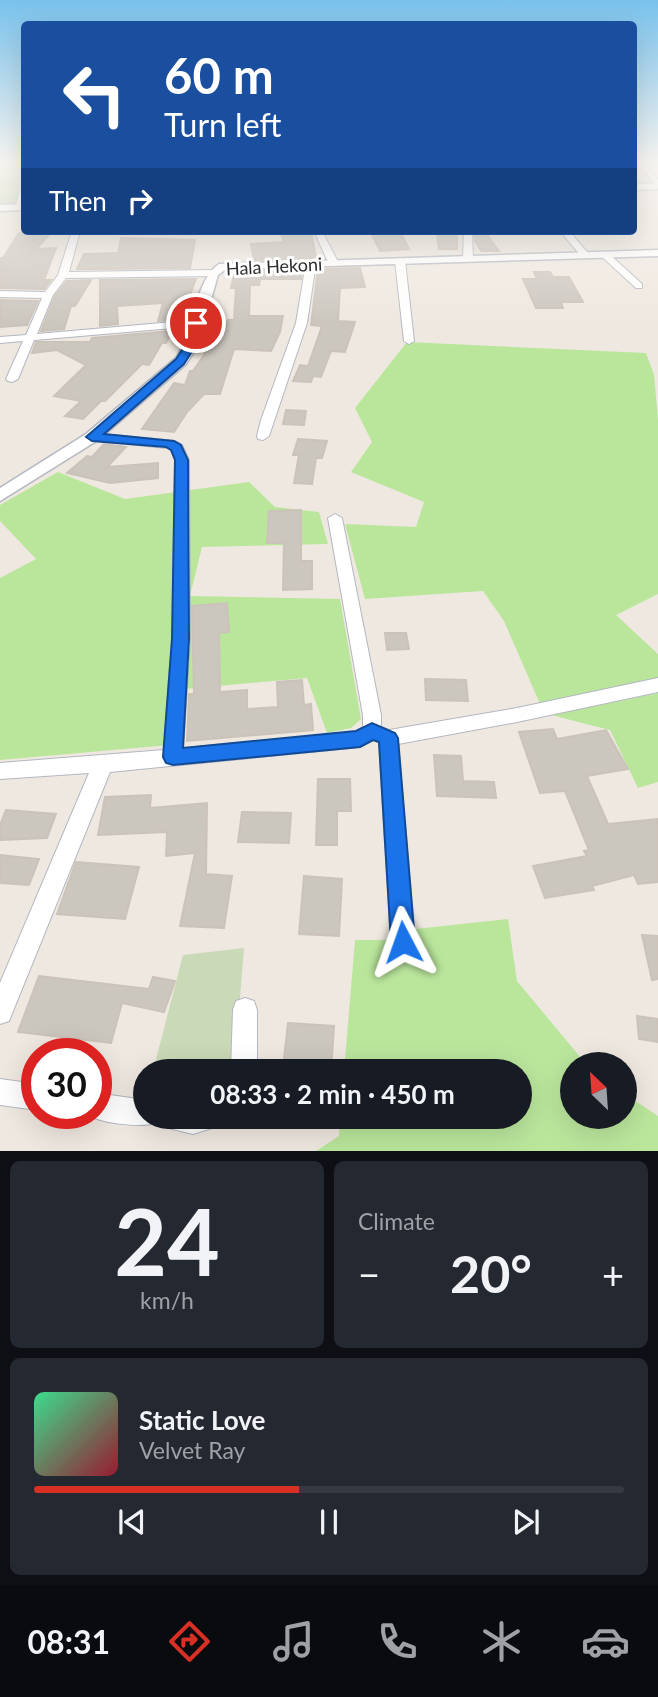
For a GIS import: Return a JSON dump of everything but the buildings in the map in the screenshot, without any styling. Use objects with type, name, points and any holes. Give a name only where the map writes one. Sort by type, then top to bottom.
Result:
[{"type":"street","points":[[12,379],[48,295],[64,275],[75,235]]},
{"type":"street","points":[[320,235],[333,262]]},
{"type":"street","points":[[468,235],[468,259]]},
{"type":"street","points":[[568,235],[585,255]]},
{"type":"street","name":"Hala Hekoni","points":[[0,496],[92,437],[180,361],[191,345],[213,273],[232,265],[658,253]]},
{"type":"street","points":[[604,254],[639,286]]},
{"type":"street","points":[[400,261],[409,341]]},
{"type":"street","points":[[263,436],[306,305],[311,263]]},
{"type":"street","points":[[64,275],[213,273]]},
{"type":"street","points":[[0,294],[48,295]]},
{"type":"street","points":[[0,340],[196,323]]},
{"type":"street","points":[[92,437],[170,444],[177,448],[181,460],[181,639],[173,757]]},
{"type":"street","points":[[335,518],[372,715],[380,734],[403,942]]},
{"type":"street","points":[[0,771],[103,764],[360,739],[517,715],[658,685]]},
{"type":"street","points":[[0,1012],[103,764]]},
{"type":"street","points":[[244,1059],[245,1010]]},
{"type":"street","points":[[0,1092],[21,1095]]},
{"type":"street","points":[[112,1108],[133,1111]]},
{"type":"green space","points":[[407,342],[646,353],[654,375],[658,419],[658,594],[616,615],[658,654],[658,678],[540,704],[504,621],[483,591],[365,599],[345,524],[416,527],[424,502],[351,472],[372,442],[355,408]]},
{"type":"green space","points":[[58,472],[125,499],[249,482],[275,507],[319,512],[328,544],[202,547],[190,596],[340,599],[361,719],[351,728],[327,733],[307,678],[185,689],[181,744],[0,760],[0,578],[36,559],[0,521],[0,505]]},
{"type":"green space","points":[[658,693],[658,782],[638,788],[610,730],[551,715]]},
{"type":"green space","points":[[508,919],[517,981],[576,1052],[560,1052],[560,1129],[637,1129],[637,1102],[658,1116],[658,1151],[316,1151],[339,1136],[339,1129],[532,1129],[532,1059],[345,1059],[355,940],[386,940],[415,929]]},
{"type":"green space","points":[[244,948],[235,1059],[156,1059],[183,955]]},
{"type":"route","points":[[196,323],[191,345],[180,361],[163,379],[92,437],[170,444],[177,448],[181,460],[181,639],[173,757],[360,739],[372,731],[388,738],[403,942]]}]
